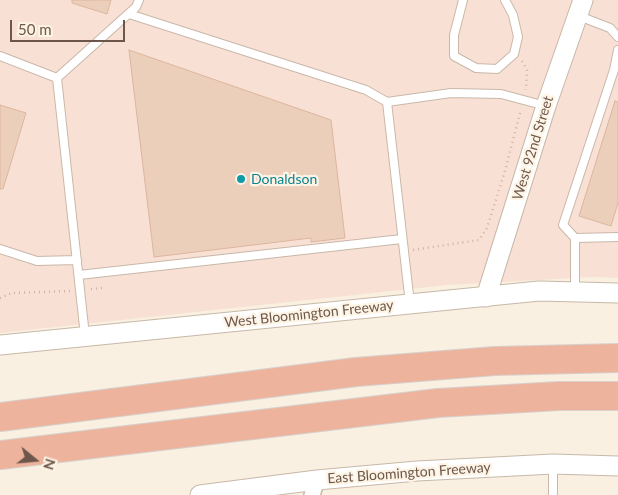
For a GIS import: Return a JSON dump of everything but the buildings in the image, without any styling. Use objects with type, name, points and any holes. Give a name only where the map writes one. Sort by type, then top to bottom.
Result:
[{"type":"highway","points":[[0,417],[356,372],[495,361],[618,358]]},
{"type":"highway","points":[[0,455],[438,403],[559,396],[618,396]]},
{"type":"highway","points":[[527,398],[618,412]]},
{"type":"highway","points":[[0,410],[52,410]]},
{"type":"street","name":"West 92nd Street","points":[[486,297],[546,106],[580,8]]},
{"type":"street","name":"West Bloomington Freeway","points":[[0,345],[539,291],[618,292]]},
{"type":"street","name":"East Bloomington Freeway","points":[[210,494],[314,488],[417,471],[553,464],[618,466]]},
{"type":"lane","points":[[57,78],[129,14],[136,7],[139,0]]},
{"type":"lane","points":[[462,0],[454,35],[454,56],[476,68],[497,69],[514,54],[518,36],[513,15],[505,0]]},
{"type":"lane","points":[[580,8],[610,28],[618,37]]},
{"type":"lane","points":[[129,14],[366,90],[386,102],[451,93],[501,94],[546,106]]},
{"type":"lane","points":[[574,292],[575,238],[563,225],[614,70],[618,50]]},
{"type":"lane","points":[[0,56],[57,78]]},
{"type":"lane","points":[[57,78],[85,336]]},
{"type":"lane","points":[[386,102],[410,304]]},
{"type":"lane","points":[[575,238],[618,237]]},
{"type":"lane","points":[[79,275],[402,239]]},
{"type":"lane","points":[[0,249],[38,261],[77,260]]},
{"type":"lane","points":[[553,464],[553,495]]},
{"type":"path","points":[[404,252],[479,240],[487,228],[506,172],[527,84],[527,70],[520,57]]},
{"type":"path","points":[[0,298],[12,293],[56,293],[102,288],[101,273]]},
{"type":"shaded area","points":[[0,0],[618,0],[618,278],[593,277],[448,285],[0,333]]},
{"type":"place","name":"Donaldson","points":[[241,179]]}]
